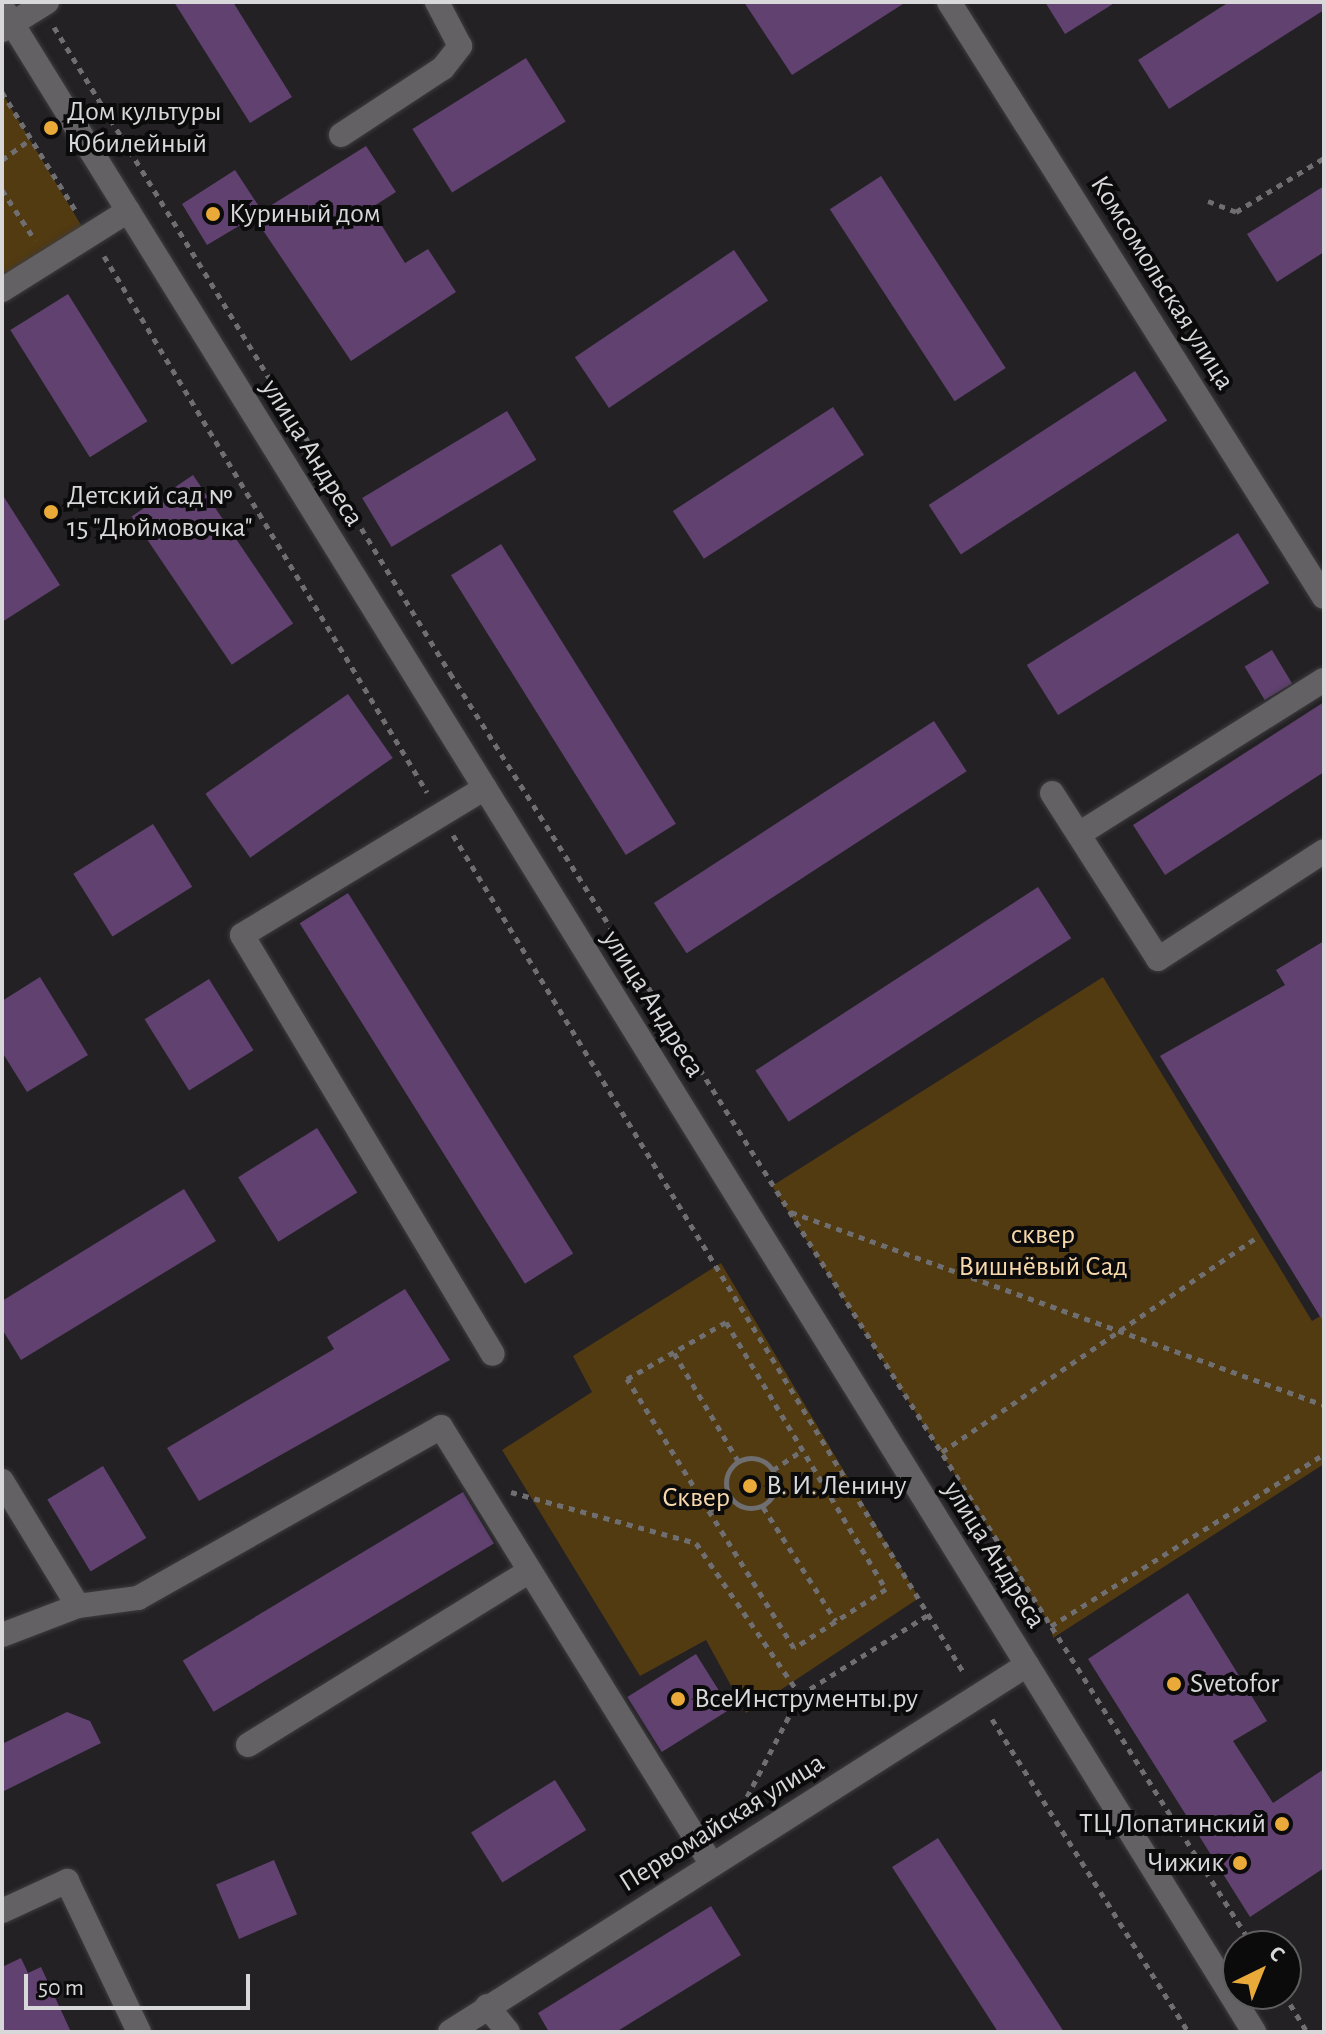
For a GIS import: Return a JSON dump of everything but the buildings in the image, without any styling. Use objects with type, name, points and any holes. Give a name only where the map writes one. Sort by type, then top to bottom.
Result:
[{"type":"street","points":[[5,20],[47,2]]},
{"type":"street","points":[[341,135],[443,68],[460,46],[437,2]]},
{"type":"street","name":"Комсомольская улица","points":[[949,2],[1324,597]]},
{"type":"street","name":"улица Андреса","points":[[5,20],[128,211],[1254,2032]]},
{"type":"street","points":[[2,290],[128,211]]},
{"type":"street","points":[[1079,834],[1324,680]]},
{"type":"street","points":[[485,788],[242,935],[493,1354]]},
{"type":"street","points":[[1052,793],[1158,959],[1324,851]]},
{"type":"street","points":[[2,1635],[78,1606],[138,1598],[441,1427],[712,1865]]},
{"type":"street","points":[[2,1481],[78,1606]]},
{"type":"street","points":[[248,1745],[530,1571]]},
{"type":"street","name":"Первомайская улица","points":[[450,2032],[1027,1665]]},
{"type":"street","points":[[2,1911],[67,1881],[139,2032]]},
{"type":"street","points":[[487,2006],[508,2032]]},
{"type":"path","points":[[54,27],[790,1211],[1243,1930]]},
{"type":"path","points":[[2,92],[928,1615],[1188,2032]]},
{"type":"path","points":[[2,160],[31,139]]},
{"type":"path","points":[[1208,201],[1236,212],[1324,158]]},
{"type":"path","points":[[2,190],[43,252]]},
{"type":"path","points":[[790,1211],[1324,1405]]},
{"type":"path","points":[[942,1452],[1254,1239]]},
{"type":"path","points":[[726,1322],[886,1589],[794,1648],[627,1379],[674,1353],[726,1322]]},
{"type":"path","points":[[674,1353],[738,1461]]},
{"type":"path","points":[[773,1470],[803,1450]]},
{"type":"path","points":[[1051,1626],[1324,1454]]},
{"type":"path","points":[[738,1461],[760,1459],[773,1470],[776,1487],[763,1507]]},
{"type":"path","points":[[738,1461],[726,1479],[730,1497],[746,1508],[763,1507]]},
{"type":"path","points":[[476,1482],[696,1543],[800,1695]]},
{"type":"path","points":[[710,1510],[730,1497]]},
{"type":"path","points":[[763,1507],[836,1621]]},
{"type":"path","points":[[734,1823],[800,1695],[928,1615]]},
{"type":"path","points":[[1294,2010],[1307,2032]]},
{"type":"green space","points":[[2,93],[84,230],[2,285]]},
{"type":"green space","name":"сквер Вишнёвый Сад","points":[[1103,977],[1312,1321],[1324,1314],[1324,1464],[1053,1638],[1051,1626],[772,1186]]},
{"type":"green space","name":"Сквер","points":[[721,1263],[919,1598],[746,1713],[706,1640],[640,1676],[502,1450],[592,1392],[573,1356]]},
{"type":"place","name":"Дом культуры Юбилейный","points":[[51,128]]},
{"type":"place","name":"Куриный дом","points":[[213,214]]},
{"type":"place","name":"Детский сад № 15 \"Дюймовочка\"","points":[[51,512]]},
{"type":"place","name":"В. И. Ленину","points":[[750,1486]]},
{"type":"place","name":"Svetofor","points":[[1174,1684]]},
{"type":"place","name":"ВсеИнструменты.ру","points":[[678,1699]]},
{"type":"place","name":"ТЦ Лопатинский","points":[[1282,1824]]},
{"type":"place","name":"Чижик","points":[[1240,1863]]}]
